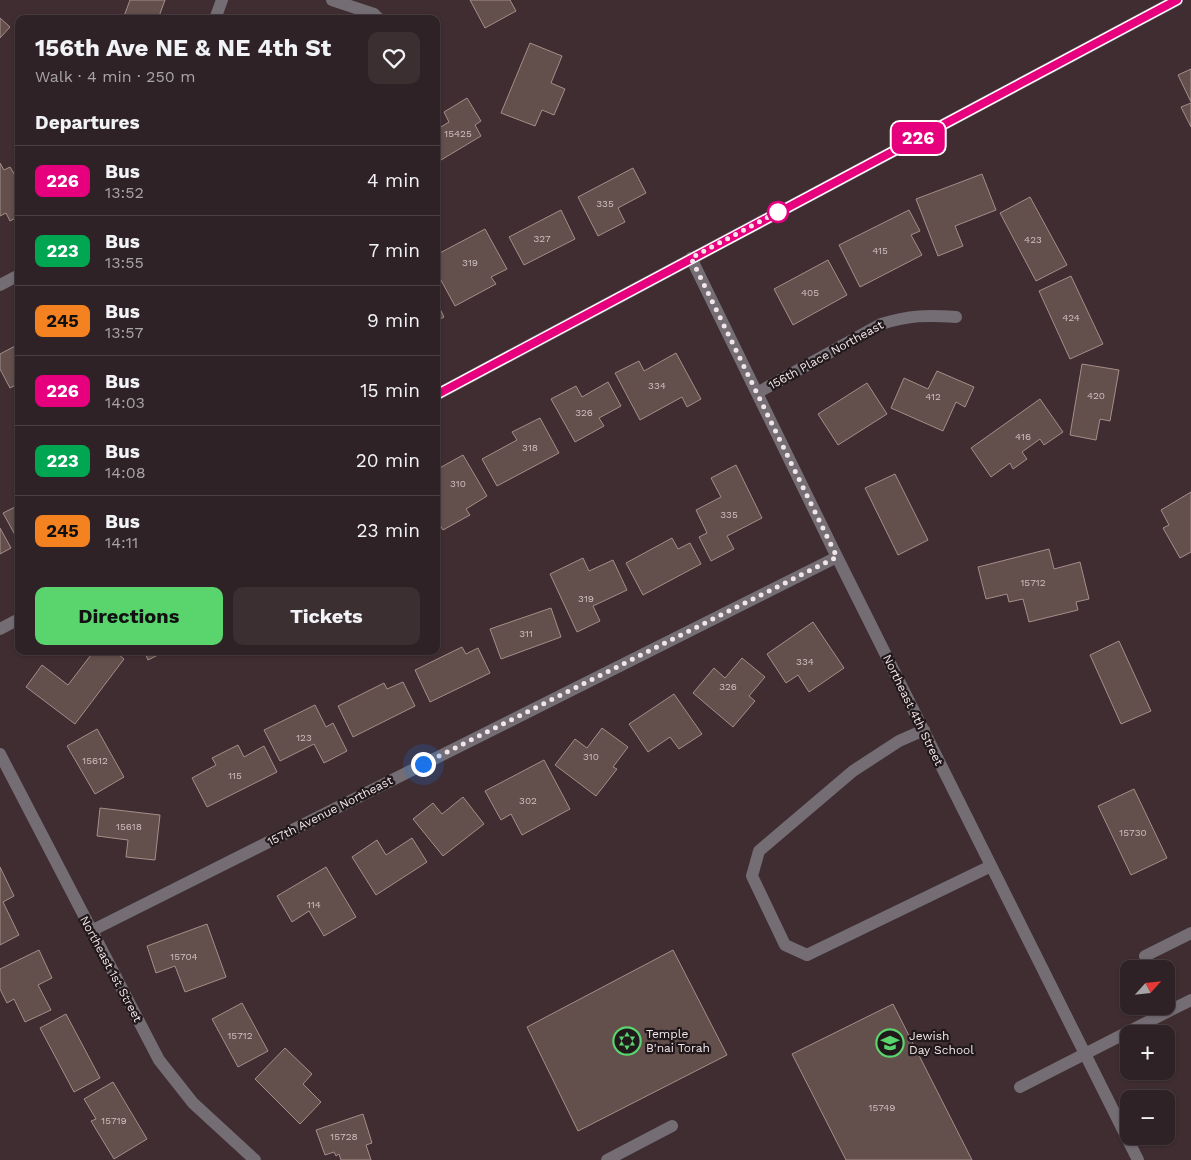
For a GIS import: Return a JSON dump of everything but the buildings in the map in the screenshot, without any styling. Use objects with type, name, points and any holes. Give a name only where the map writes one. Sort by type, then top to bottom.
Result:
[{"type":"street","points":[[216,15],[222,0]]},
{"type":"street","points":[[332,0],[375,15]]},
{"type":"street","points":[[440,393],[1177,0]]},
{"type":"street","name":"Northeast 4th Street","points":[[691,258],[837,557],[1138,1160]]},
{"type":"street","points":[[0,285],[15,277]]},
{"type":"street","name":"156th Place Northeast","points":[[757,394],[881,324],[902,318],[928,315],[956,317]]},
{"type":"street","name":"157th Avenue Northeast","points":[[91,931],[837,557]]},
{"type":"street","points":[[0,629],[15,621]]},
{"type":"street","points":[[924,730],[898,741],[854,771],[759,851],[752,876],[785,945],[807,955],[991,866]]},
{"type":"street","name":"Northeast 1st Street","points":[[0,754],[159,1060],[193,1103],[254,1160]]},
{"type":"street","points":[[1147,960],[1145,956],[1191,933]]},
{"type":"street","points":[[1175,1004],[1191,1000]]},
{"type":"street","points":[[1020,1087],[1152,1015]]},
{"type":"street","points":[[607,1160],[672,1126]]},
{"type":"bus line","name":"226","points":[[440,393],[1177,0]]},
{"type":"place","name":"Temple B'nai Torah","points":[[627,1041]]},
{"type":"place","name":"Jewish Day School","points":[[890,1043]]},
{"type":"route","points":[[423,764],[837,557],[691,258],[778,212]]}]
